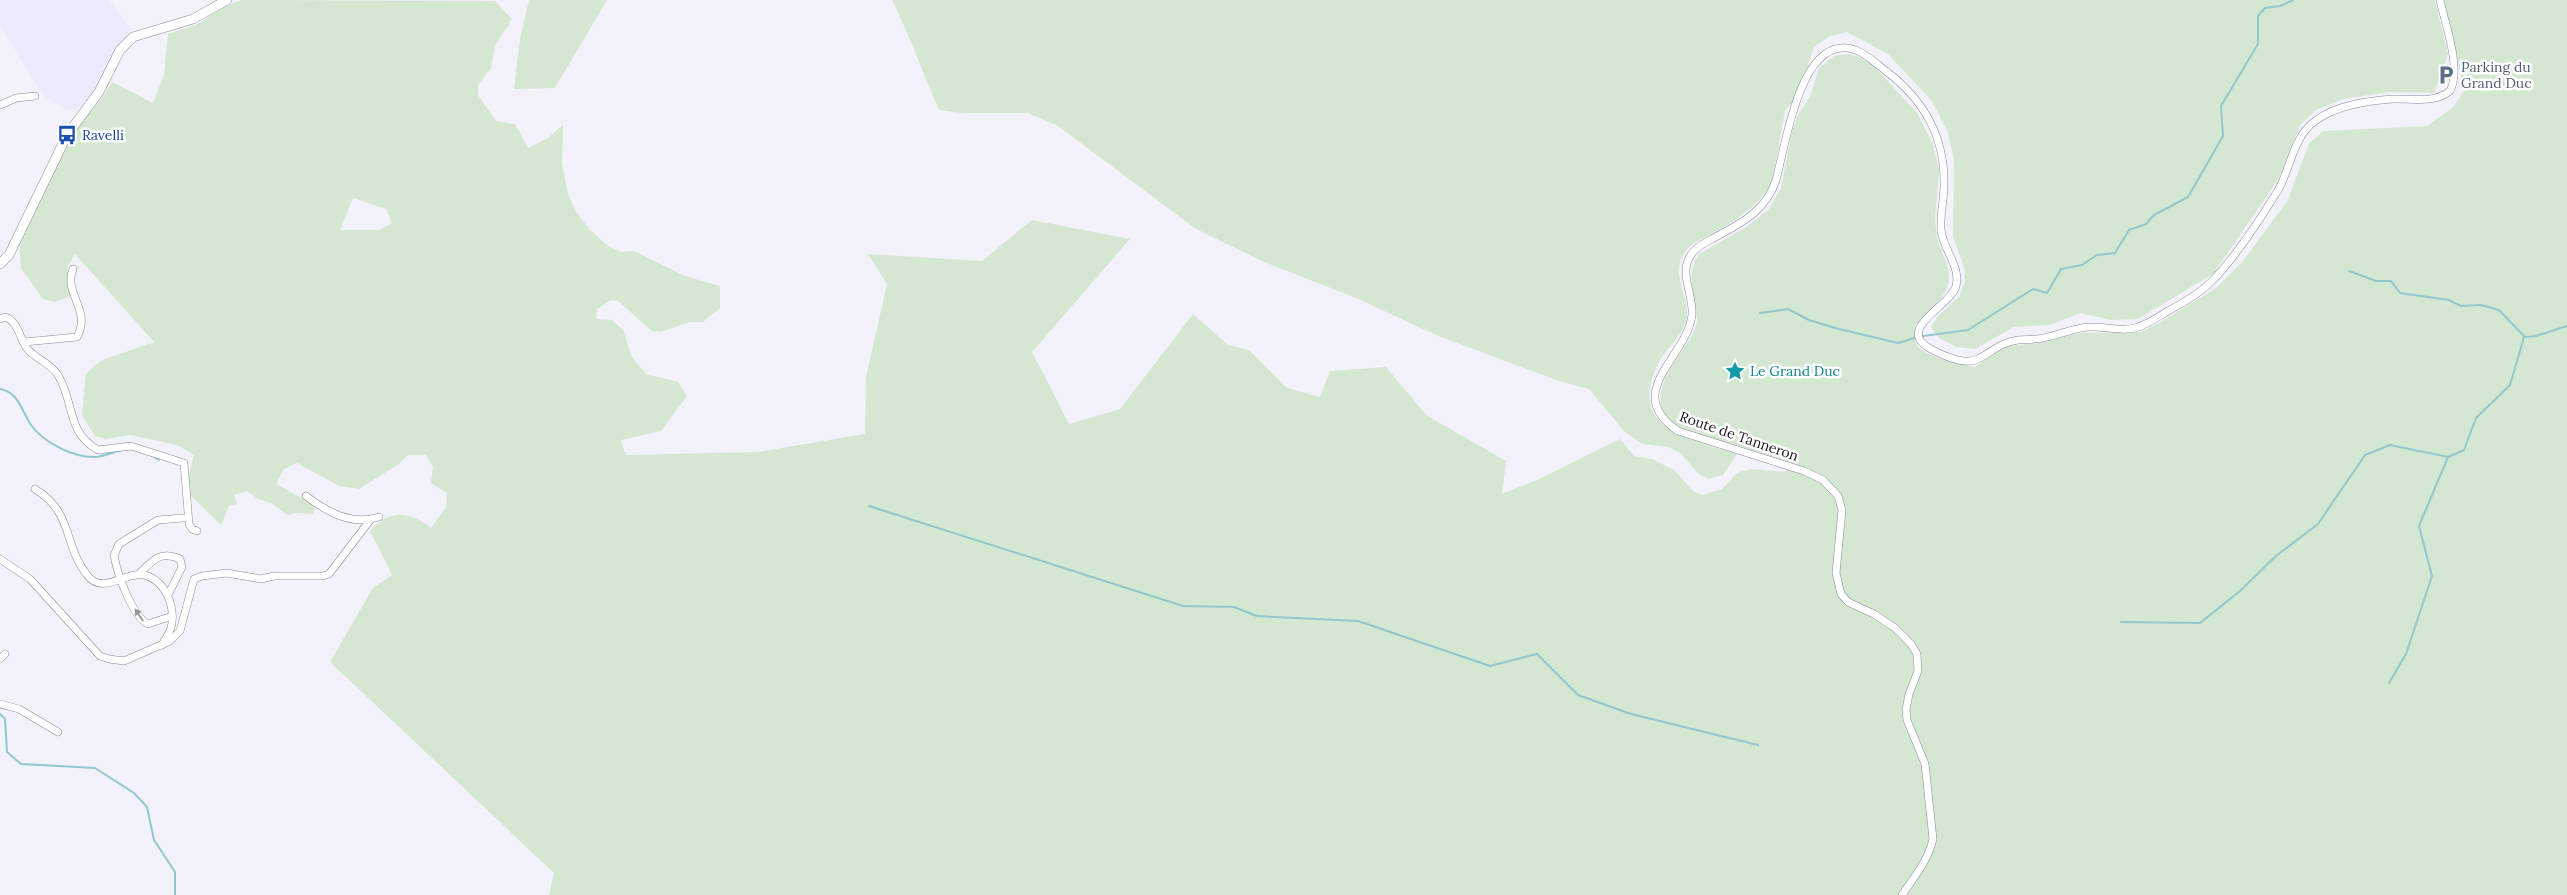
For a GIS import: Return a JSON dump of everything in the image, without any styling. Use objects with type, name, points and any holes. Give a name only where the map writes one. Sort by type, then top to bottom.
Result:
[{"type":"main road","points":[[0,264],[9,255],[67,135],[76,120],[100,92],[120,50],[133,37],[187,22],[227,0]]},
{"type":"street","name":"Route de Tanneron","points":[[1902,895],[1924,864],[1930,851],[1932,839],[1925,764],[1907,720],[1906,710],[1909,694],[1918,671],[1917,654],[1911,644],[1895,628],[1874,614],[1848,602],[1841,594],[1836,573],[1841,521],[1840,504],[1829,484],[1804,471],[1678,431],[1668,424],[1659,413],[1655,390],[1660,377],[1686,332],[1692,316],[1686,275],[1690,255],[1706,242],[1746,220],[1764,204],[1775,182],[1791,112],[1815,62],[1826,52],[1848,48],[1872,60],[1913,95],[1934,127],[1939,142],[1944,172],[1941,232],[1956,270],[1957,280],[1951,297],[1925,318],[1919,332],[1921,341],[1930,349],[1967,362],[1976,360],[1999,345],[2014,341],[2045,338],[2090,327],[2134,328],[2150,322],[2199,292],[2226,266],[2279,190],[2296,146],[2311,124],[2340,108],[2392,99],[2436,99],[2450,91],[2454,82],[2454,66],[2440,0]]},
{"type":"street","points":[[0,105],[16,98],[35,96]]},
{"type":"street","points":[[24,342],[77,337],[83,319],[70,275],[73,268]]},
{"type":"street","points":[[0,319],[5,317],[12,320],[30,351],[52,367],[58,375],[68,394],[74,426],[85,441],[98,450],[124,446],[139,448],[159,456],[182,461],[185,469],[189,524],[197,532]]},
{"type":"street","points":[[35,489],[47,497],[63,516],[78,560],[87,576],[94,582],[106,584],[139,574],[146,575],[158,582],[168,595],[172,616],[171,627],[161,645]]},
{"type":"street","points":[[306,496],[321,508],[348,520],[379,517]]},
{"type":"street","points":[[172,616],[148,624],[140,619],[120,580],[114,555],[119,544],[158,520],[183,518]]},
{"type":"street","points":[[0,559],[30,579],[100,656],[124,661],[170,641],[180,631],[194,579],[202,576],[227,573],[261,579],[274,576],[322,576],[329,574],[371,519]]},
{"type":"street","points":[[139,574],[156,557],[170,555],[180,559],[182,567],[168,595]]},
{"type":"street","points":[[0,704],[19,709],[58,732]]},
{"type":"shaded area","points":[[0,0],[109,0],[131,29],[86,105],[69,111],[43,96],[0,25]]},
{"type":"green space","points":[[241,0],[495,1],[512,19],[495,46],[491,68],[478,85],[478,95],[496,121],[515,124],[528,148],[548,138],[563,125],[562,164],[568,194],[576,211],[589,229],[608,246],[621,252],[634,251],[685,276],[720,286],[720,308],[703,322],[689,322],[661,332],[652,331],[618,301],[611,300],[597,309],[596,319],[612,320],[623,330],[632,357],[646,374],[678,382],[687,396],[661,431],[621,440],[626,455],[757,452],[865,434],[866,377],[887,284],[868,254],[982,261],[1032,220],[1130,239],[1032,352],[1069,424],[1120,409],[1193,314],[1228,345],[1249,350],[1287,388],[1320,397],[1330,371],[1386,367],[1426,415],[1506,461],[1502,494],[1539,479],[1620,439],[1634,456],[1652,459],[1674,470],[1694,492],[1703,495],[1722,489],[1737,473],[1751,469],[1785,472],[1791,464],[1683,432],[1662,413],[1662,389],[1670,369],[1689,340],[1697,322],[1692,274],[1699,254],[1748,226],[1769,209],[1781,188],[1791,135],[1797,117],[1810,96],[1819,68],[1834,56],[1849,54],[1873,65],[1917,113],[1933,144],[1939,171],[1935,219],[1937,238],[1948,268],[1949,283],[1942,298],[1915,325],[1915,341],[1918,347],[1932,355],[1951,362],[1975,367],[2004,346],[2040,343],[2080,333],[2141,332],[2161,322],[2216,288],[2243,261],[2288,200],[2309,143],[2324,131],[2427,126],[2452,108],[2464,91],[2444,0],[2567,0],[2567,895],[549,895],[554,873],[330,662],[373,588],[392,575],[370,531],[385,519],[400,515],[415,518],[431,528],[446,507],[447,493],[431,483],[433,467],[426,455],[408,455],[399,464],[359,489],[339,486],[297,463],[284,469],[276,484],[316,506],[313,514],[297,513],[287,515],[273,504],[258,499],[247,491],[234,495],[237,504],[229,506],[221,525],[185,490],[194,455],[177,445],[130,435],[106,439],[95,436],[82,415],[86,374],[100,361],[154,342],[75,254],[67,268],[74,295],[55,302],[43,299],[21,268],[19,242],[76,129],[103,97],[112,82],[153,103],[164,75],[168,34],[196,25],[222,8]],"holes":[[[353,198],[386,209],[392,223],[380,230],[340,230]]]},
{"type":"green space","points":[[529,0],[607,0],[555,88],[514,89],[520,39]]},
{"type":"green space","points":[[892,0],[2435,0],[2448,54],[2434,93],[2390,92],[2343,99],[2316,110],[2300,125],[2278,180],[2213,274],[2138,319],[2111,320],[2080,313],[2050,325],[2014,327],[1975,349],[1957,347],[1939,338],[1931,327],[1938,316],[1959,297],[1965,282],[1964,267],[1953,237],[1954,160],[1948,133],[1932,101],[1888,54],[1847,32],[1830,36],[1814,47],[1800,92],[1785,111],[1772,182],[1767,191],[1737,219],[1690,246],[1680,260],[1679,277],[1686,304],[1686,321],[1681,332],[1659,362],[1650,385],[1650,403],[1656,417],[1667,427],[1682,436],[1737,454],[1723,475],[1708,479],[1699,474],[1679,452],[1669,447],[1642,444],[1625,432],[1589,389],[1559,381],[1436,335],[1356,298],[1262,261],[1196,229],[1058,126],[1028,113],[962,113],[939,110]]},
{"type":"waterway","points":[[1923,336],[1968,330],[2033,289],[2047,293],[2061,269],[2082,265],[2097,255],[2115,253],[2129,230],[2146,224],[2154,215],[2188,197],[2223,136],[2221,106],[2258,44],[2258,16],[2265,8],[2280,6],[2293,0]]},
{"type":"waterway","points":[[2349,271],[2376,281],[2391,281],[2400,293],[2449,300],[2461,306],[2481,305],[2499,310],[2524,336]]},
{"type":"waterway","points":[[1760,313],[1788,309],[1809,320],[1898,343],[1918,337]]},
{"type":"waterway","points":[[2121,622],[2200,623],[2240,591],[2276,556],[2318,524],[2365,455],[2390,445],[2448,457],[2464,450],[2476,418],[2510,385],[2524,337],[2536,336],[2567,326]]},
{"type":"waterway","points":[[0,389],[12,394],[37,432],[60,448],[87,457],[96,457],[122,450]]},
{"type":"waterway","points":[[151,455],[159,460]]},
{"type":"waterway","points":[[2389,683],[2406,654],[2432,576],[2419,526],[2448,457]]},
{"type":"waterway","points":[[869,506],[1183,606],[1234,607],[1257,616],[1358,621],[1490,666],[1537,654],[1578,695],[1631,714],[1758,745]]},
{"type":"waterway","points":[[0,714],[5,719],[7,752],[21,764],[95,768],[134,793],[147,807],[154,840],[175,872],[175,895]]},
{"type":"place","name":"Parking du Grand Duc","points":[[2446,75]]},
{"type":"place","name":"Ravelli","points":[[67,135]]},
{"type":"place","name":"Le Grand Duc","points":[[1735,371]]}]
